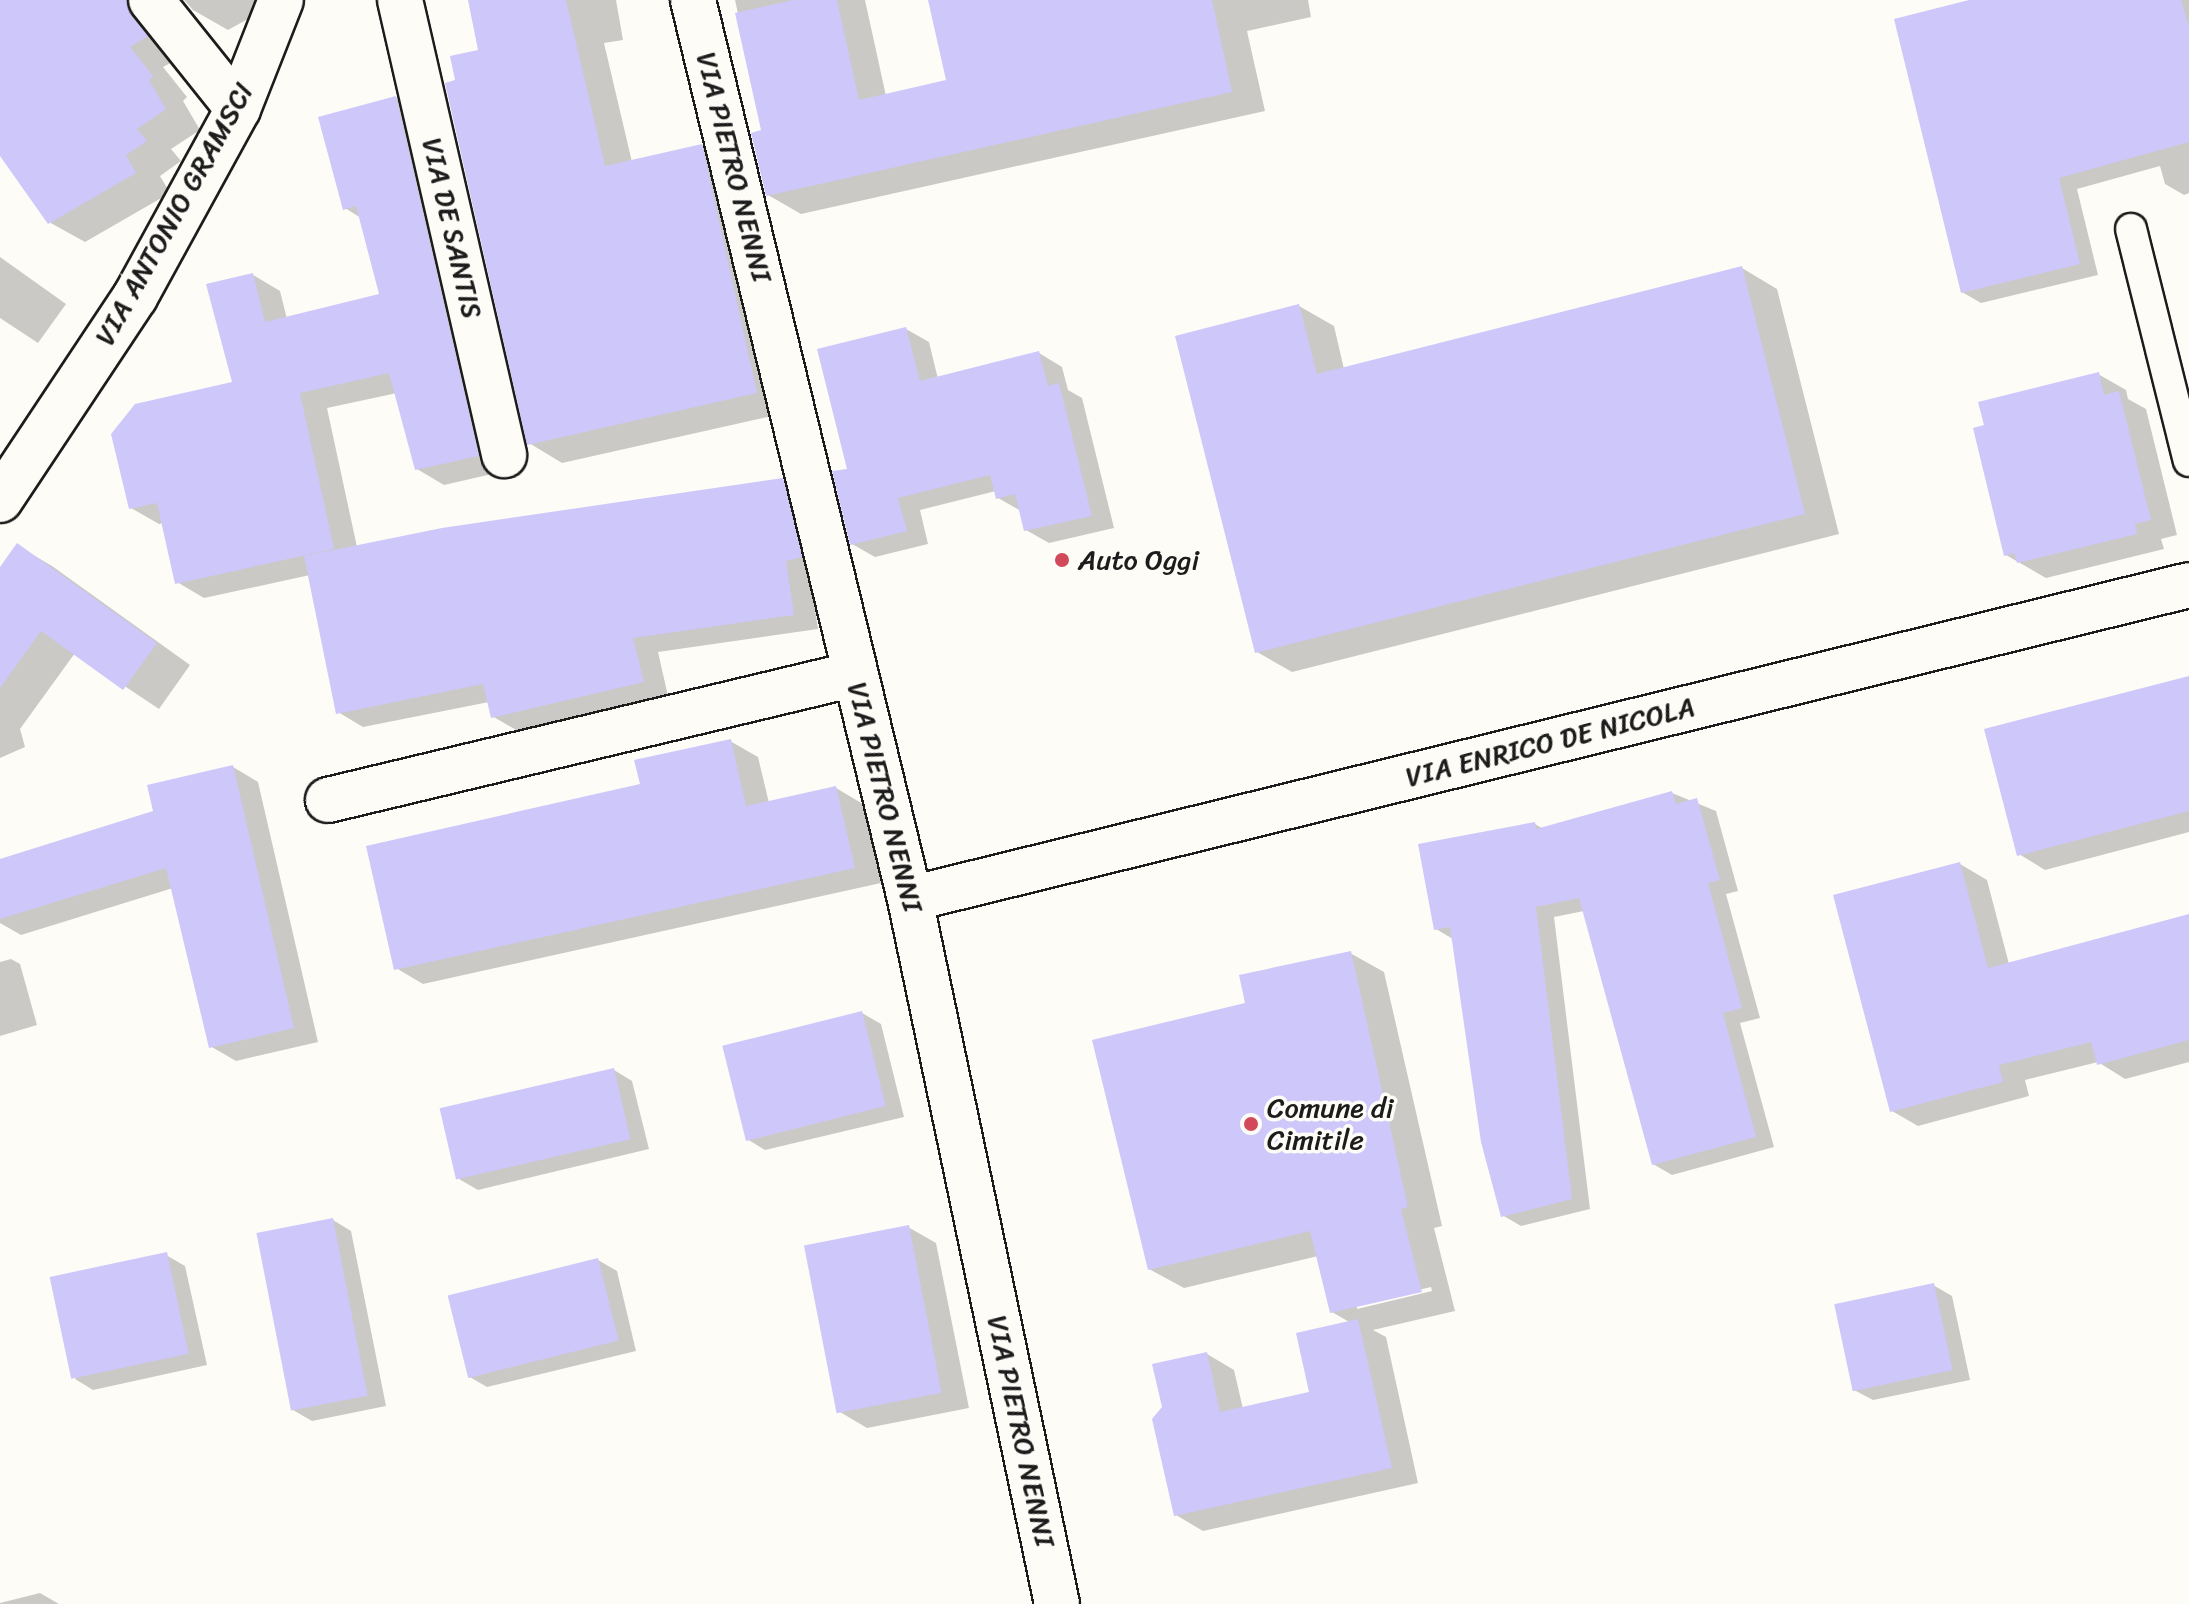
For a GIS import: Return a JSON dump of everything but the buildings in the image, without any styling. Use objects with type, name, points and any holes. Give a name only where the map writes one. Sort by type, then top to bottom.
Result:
[{"type":"street","points":[[151,0],[238,109]]},
{"type":"street","name":"VIA ANTONIO GRAMSCI","points":[[0,500],[135,297],[238,109],[281,0]]},
{"type":"street","name":"VIA DE SANTIS","points":[[400,0],[504,455]]},
{"type":"street","name":"VIA PIETRO NENNI","points":[[693,0],[910,899],[1056,1602]]},
{"type":"street","name":"VIA ENRICO DE NICOLA","points":[[910,899],[2189,585]]},
{"type":"street","points":[[328,800],[855,674]]},
{"type":"lane","points":[[2131,229],[2189,461]]},
{"type":"place","name":"Auto Oggi","points":[[1062,560]]},
{"type":"place","name":"Comune di Cimitile","points":[[1251,1124]]}]
